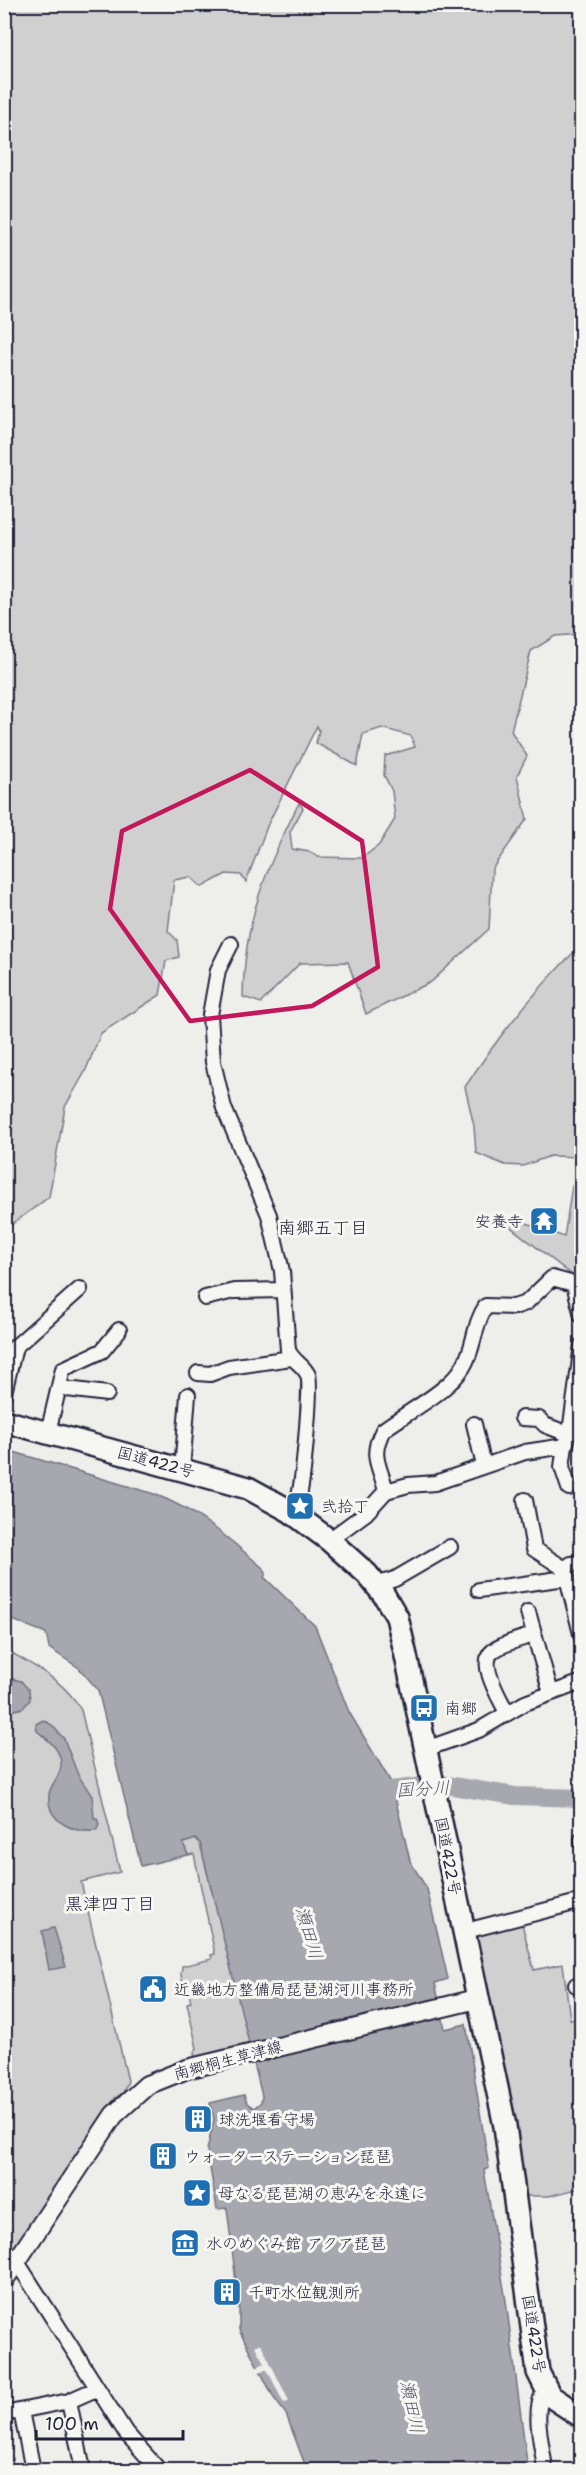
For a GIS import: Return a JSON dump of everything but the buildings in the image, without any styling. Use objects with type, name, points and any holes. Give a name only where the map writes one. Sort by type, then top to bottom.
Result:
[{"type":"highway","name":"国道422号","points":[[4,1421],[248,1488],[290,1511],[329,1540],[376,1585],[397,1617],[505,2126],[536,2359],[545,2390],[556,2401],[582,2417]]},
{"type":"main road","name":"南郷桐生草津線","points":[[4,2280],[114,2115],[135,2093],[166,2076],[477,1999]]},
{"type":"street","points":[[231,944],[218,970],[210,1015],[213,1062],[224,1108],[268,1215],[283,1290],[286,1335],[291,1358]]},
{"type":"street","points":[[386,1491],[374,1456],[377,1441],[383,1430],[454,1380],[468,1356],[478,1317],[486,1306],[514,1307],[526,1304],[552,1278],[561,1278],[574,1284],[582,1316]]},
{"type":"street","points":[[5,1389],[15,1347],[80,1289]]},
{"type":"street","points":[[205,1298],[234,1291],[283,1290]]},
{"type":"street","points":[[48,1432],[63,1369],[102,1351],[119,1329]]},
{"type":"street","points":[[569,1488],[562,1467],[571,1436],[582,1345]]},
{"type":"street","points":[[198,1373],[210,1374],[229,1367],[291,1358],[300,1364],[308,1376],[310,1389],[299,1495],[290,1511]]},
{"type":"street","points":[[59,1388],[107,1394]]},
{"type":"street","points":[[182,1470],[188,1395]]},
{"type":"street","points":[[522,1418],[539,1419],[545,1425],[571,1436]]},
{"type":"street","points":[[474,1424],[484,1466]]},
{"type":"street","points":[[329,1540],[366,1513],[386,1491],[408,1485],[435,1483],[571,1436]]},
{"type":"street","points":[[525,1500],[534,1549],[566,1573],[581,1630]]},
{"type":"street","points":[[376,1585],[395,1579],[450,1547]]},
{"type":"street","points":[[479,1590],[566,1573],[571,1564],[582,1563]]},
{"type":"street","points":[[528,1612],[551,1693]]},
{"type":"street","points":[[507,1713],[489,1674],[487,1660],[492,1652],[533,1635]]},
{"type":"street","points":[[426,1749],[479,1730],[525,1703],[582,1682]]},
{"type":"street","points":[[462,1932],[582,1901]]},
{"type":"street","points":[[17,2262],[96,2389],[126,2433],[156,2470]]},
{"type":"street","points":[[4,2414],[69,2402],[96,2389]]},
{"type":"street","points":[[545,2390],[540,2397],[538,2410],[545,2470]]},
{"type":"street","points":[[69,2402],[82,2470]]},
{"type":"street","points":[[21,2411],[33,2470]]},
{"type":"highlighted area","points":[[250,770],[362,841],[378,967],[312,1006],[190,1021],[110,909],[122,831]]},
{"type":"shaded area","points":[[5,4],[581,5],[582,634],[555,636],[531,651],[511,731],[527,756],[517,776],[527,819],[492,869],[489,929],[431,982],[366,1014],[348,962],[300,963],[261,1003],[243,997],[247,944],[252,920],[276,851],[299,803],[303,808],[290,832],[292,849],[310,852],[318,857],[362,858],[379,845],[395,819],[392,791],[384,775],[385,756],[415,747],[411,736],[382,728],[363,734],[357,766],[316,743],[319,730],[317,726],[268,824],[246,882],[241,875],[226,874],[202,887],[190,877],[174,880],[168,931],[177,940],[179,957],[166,961],[160,995],[101,1033],[85,1072],[65,1107],[49,1197],[5,1229]]},
{"type":"shaded area","points":[[581,945],[581,1157],[550,1156],[523,1166],[505,1165],[476,1153],[474,1126],[465,1087],[519,1013]]},
{"type":"shaded area","points":[[581,1181],[581,1282],[508,1225],[513,1218],[564,1237],[572,1186]]},
{"type":"shaded area","points":[[5,1649],[37,1668],[67,1690],[81,1710],[120,1872],[81,1882],[128,2081],[123,2093],[115,2098],[36,2215],[5,2267]]},
{"type":"shaded area","points":[[196,1839],[200,1843],[251,2045],[195,2058],[194,2053],[197,2048],[187,2003],[191,2002],[189,1993],[185,1994],[181,1975],[182,1966],[212,1959],[211,1955],[215,1954],[194,1854],[188,1855],[183,1843]]},
{"type":"shaded area","points":[[521,1920],[534,1970],[563,1964],[570,2019],[581,2021],[581,2188],[549,2196],[524,2196],[512,2109],[475,1931]]},
{"type":"water","name":"瀬田川","points":[[4,1449],[154,1494],[185,1508],[226,1536],[264,1569],[266,1573],[264,1577],[315,1626],[349,1712],[392,1784],[415,1782],[418,1792],[395,1797],[410,1861],[427,1889],[448,1979],[435,1983],[445,2029],[466,2024],[489,2168],[484,2170],[506,2301],[528,2470],[307,2470],[286,2414],[274,2398],[239,2330],[239,2306],[227,2208],[217,2209],[207,2150],[214,2119],[210,2103],[244,2095],[247,2103],[254,2108],[261,2102],[262,2096],[200,1843],[196,1839],[183,1843],[188,1855],[141,1866],[98,1690],[79,1668],[49,1648],[46,1633],[5,1617]]},
{"type":"water","points":[[4,1677],[21,1681],[29,1690],[30,1700],[23,1708],[11,1711],[5,1708]]},
{"type":"water","points":[[43,1720],[52,1725],[64,1739],[78,1775],[92,1796],[94,1818],[97,1818],[99,1825],[96,1831],[71,1828],[57,1819],[52,1812],[49,1794],[60,1772],[61,1764],[56,1749],[37,1731],[36,1724]]},
{"type":"water","points":[[54,1928],[66,1967],[49,1970],[42,1931]]},
{"type":"pier","points":[[261,2344],[289,2401],[286,2403],[283,2402],[268,2371],[265,2369],[258,2373],[256,2368],[264,2363],[255,2346]]},
{"type":"waterway","name":"国分川","points":[[391,1790],[440,1784],[515,1796],[582,1798]]},
{"type":"place","name":"安養寺","points":[[544,1221]]},
{"type":"place","name":"弐拾丁","points":[[300,1506]]},
{"type":"place","name":"南郷","points":[[424,1708]]},
{"type":"place","name":"近畿地方整備局琵琶湖河川事務所","points":[[153,1989]]},
{"type":"place","name":"球洗堰看守場","points":[[198,2119]]},
{"type":"place","name":"ウォーターステーション琵琶","points":[[163,2156]]},
{"type":"place","name":"母なる琵琶湖の恵みを永遠に","points":[[197,2193]]},
{"type":"place","name":"水のめぐみ館 アクア琵琶","points":[[185,2243]]},
{"type":"place","name":"千町水位観測所","points":[[227,2292]]},
{"type":"district","name":"南郷五丁目","points":[[323,1228]]},
{"type":"district","name":"黒津四丁目","points":[[110,1904]]}]
